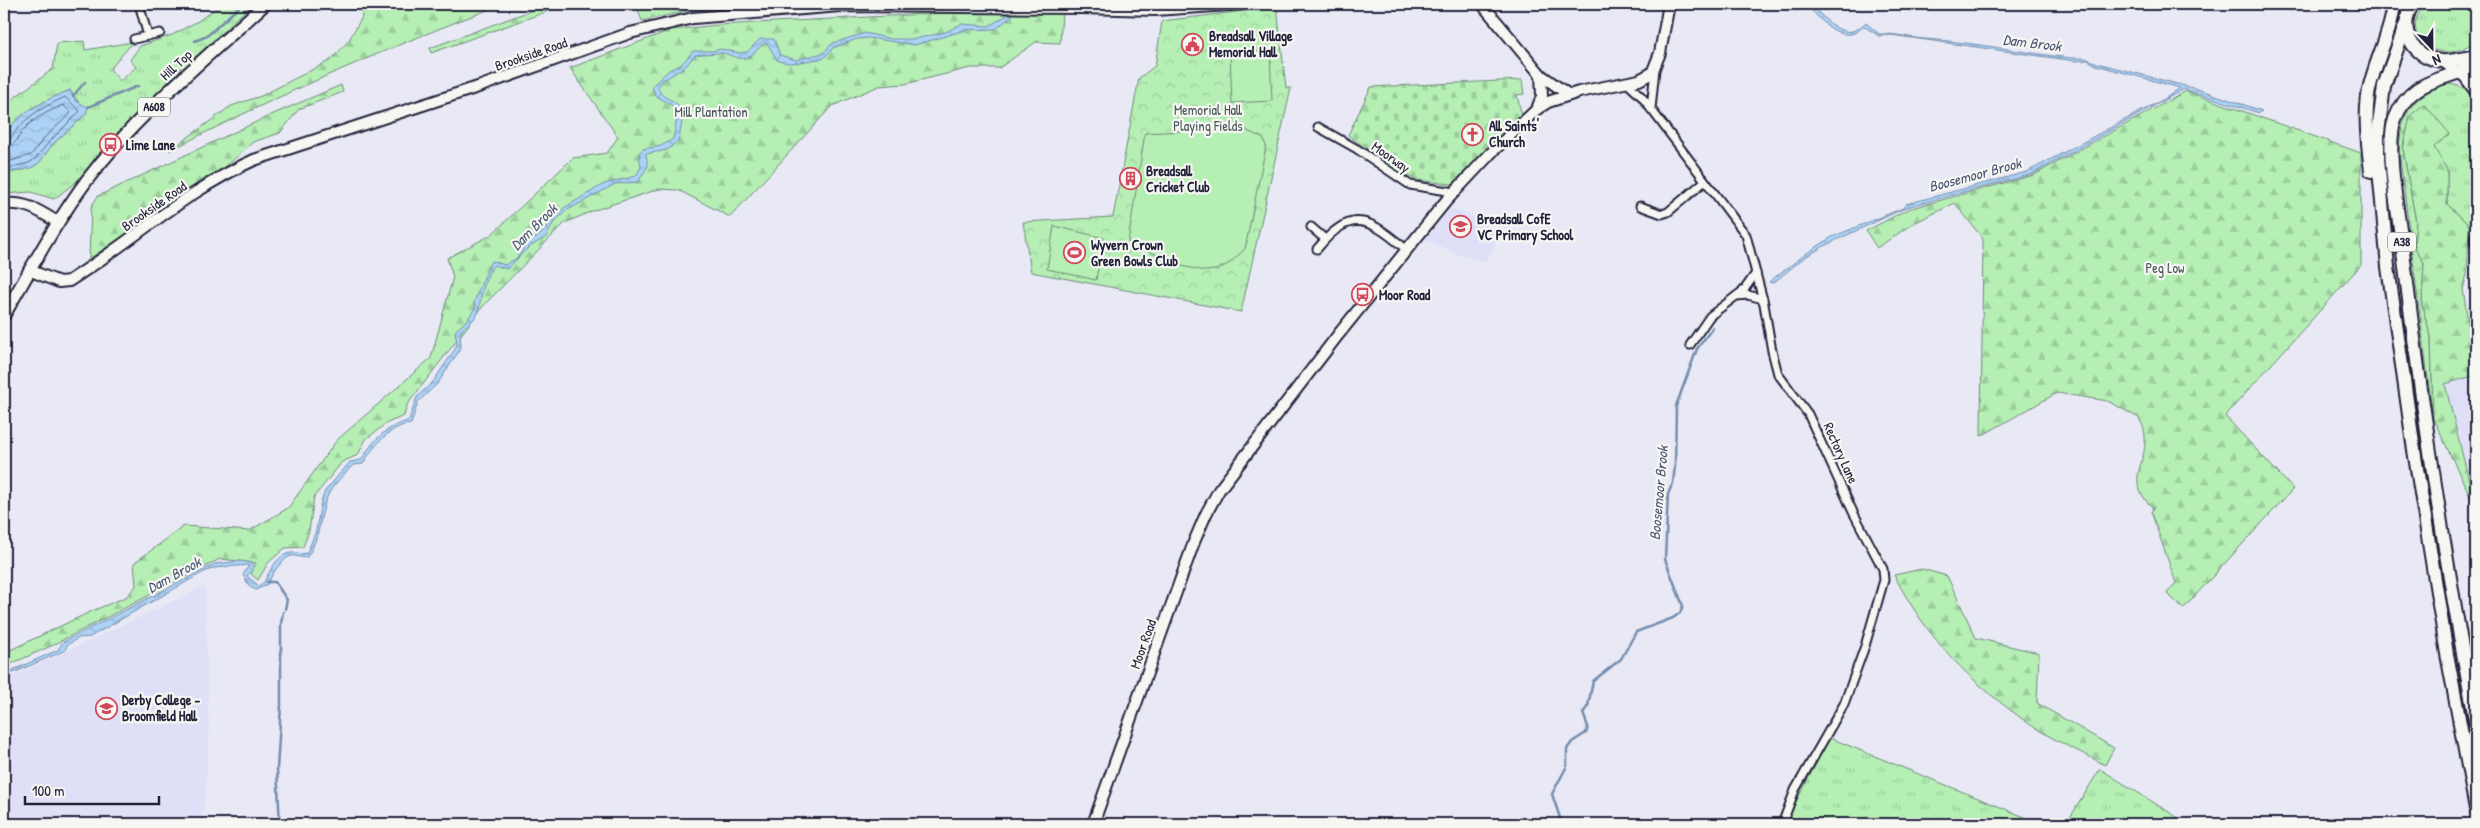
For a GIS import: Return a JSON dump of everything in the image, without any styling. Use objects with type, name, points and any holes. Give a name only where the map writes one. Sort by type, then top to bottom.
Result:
[{"type":"highway","points":[[2388,267],[2375,211],[2367,132],[2367,103],[2376,66],[2389,30],[2394,4]]},
{"type":"highway","points":[[2407,4],[2406,22],[2411,42],[2418,50],[2429,58],[2442,61],[2476,56]]},
{"type":"highway","name":"A38","points":[[2413,4],[2384,86],[2378,133],[2378,159],[2388,267],[2415,460],[2476,809]]},
{"type":"highway","name":"A38","points":[[2476,64],[2459,72],[2433,80],[2413,92],[2397,115],[2391,140],[2405,266],[2429,448],[2476,724]]},
{"type":"main road","name":"Hill Top","points":[[57,222],[92,174],[123,138],[264,4]]},
{"type":"main road","name":"A608","points":[[4,315],[57,222]]},
{"type":"street","points":[[138,4],[148,36]]},
{"type":"street","name":"Brookside Road","points":[[29,270],[59,282],[69,281],[229,172],[254,160],[481,86],[650,27],[693,18],[840,6],[1087,6],[1155,10],[1244,4]]},
{"type":"street","points":[[1482,4],[1542,75],[1569,95]]},
{"type":"street","points":[[1651,109],[1655,67],[1660,53],[1669,4]]},
{"type":"street","points":[[134,39],[160,33]]},
{"type":"street","points":[[2442,61],[2459,72],[2476,92]]},
{"type":"street","points":[[1626,83],[1647,77],[1655,67]]},
{"type":"street","points":[[1536,110],[1542,96],[1542,75]]},
{"type":"street","name":"Moor Road","points":[[1093,824],[1206,514],[1219,490],[1270,422],[1454,192],[1536,110],[1569,95],[1626,83]]},
{"type":"street","name":"Rectory Lane","points":[[1626,83],[1651,109],[1746,235],[1763,299],[1778,374],[1808,414],[1853,512],[1884,569],[1884,580],[1844,704],[1795,790],[1782,824]]},
{"type":"street","name":"Moorway","points":[[1318,127],[1357,148],[1410,185],[1454,192]]},
{"type":"street","points":[[1640,206],[1662,214],[1668,212],[1705,181]]},
{"type":"street","points":[[4,204],[22,203],[31,206],[57,222]]},
{"type":"street","points":[[1317,249],[1325,239],[1345,224],[1366,222],[1377,226],[1407,250]]},
{"type":"street","points":[[1311,227],[1325,239]]},
{"type":"street","points":[[2476,237],[2476,243]]},
{"type":"street","points":[[1690,345],[1710,316],[1748,286],[1756,273]]},
{"type":"street","points":[[1736,296],[1748,295],[1763,299]]},
{"type":"shaded area","name":"Breadsall CofE VC Primary School","points":[[1450,208],[1475,217],[1499,236],[1486,261],[1459,255],[1425,239]]},
{"type":"shaded area","points":[[2476,375],[2476,502],[2445,384]]},
{"type":"shaded area","name":"Derby College - Broomfield Hall","points":[[205,586],[209,738],[205,799],[200,824],[4,824],[4,678],[25,671]]},
{"type":"green space","points":[[222,4],[252,4],[185,67],[183,66],[76,182],[54,199],[31,192],[4,194],[4,174],[31,168],[39,163],[52,145],[86,114],[70,90],[40,104],[23,116],[9,131],[4,141],[4,110],[11,100],[53,69],[57,43],[84,41],[85,50],[133,42],[110,69],[120,81],[136,67],[130,60],[140,46],[172,35],[198,21]]},
{"type":"green space","points":[[360,4],[439,4],[443,7],[466,4],[503,4],[418,37],[334,73],[251,110],[169,151],[231,106],[261,96],[331,60],[349,40],[362,17]]},
{"type":"green space","points":[[549,4],[568,4],[431,53],[430,48]]},
{"type":"green space","points":[[636,4],[774,4],[692,10],[642,21]]},
{"type":"green space","points":[[2427,4],[2471,4],[2476,10],[2476,38],[2464,48],[2451,52],[2438,51],[2427,46],[2419,38],[2415,28],[2418,16]]},
{"type":"green space","name":"Memorial Hall Playing Fields","points":[[1277,7],[1286,88],[1291,88],[1241,312],[1031,272],[1023,222],[1113,217],[1139,78],[1155,66],[1162,21]]},
{"type":"green space","name":"Mill Plantation","points":[[945,13],[1062,13],[1060,43],[1036,42],[999,68],[970,68],[905,84],[879,86],[832,106],[730,217],[678,190],[659,189],[592,211],[565,223],[484,305],[407,405],[404,416],[387,423],[366,439],[358,455],[342,462],[314,497],[309,531],[303,547],[285,548],[268,563],[258,580],[251,574],[256,563],[220,559],[51,646],[4,667],[4,653],[126,597],[136,586],[134,563],[184,526],[249,531],[288,508],[337,440],[431,358],[453,277],[447,258],[491,235],[573,158],[607,153],[618,137],[570,68],[671,30],[718,25]]},
{"type":"green space","points":[[1270,51],[1272,101],[1232,103],[1230,53]]},
{"type":"green space","points":[[1522,80],[1524,94],[1517,95],[1522,117],[1452,184],[1417,180],[1398,172],[1348,135],[1371,87]]},
{"type":"green space","points":[[2444,84],[2457,85],[2466,90],[2472,98],[2476,109],[2469,225],[2447,204],[2447,170],[2433,147],[2405,132],[2403,149],[2416,222],[2414,246],[2424,262],[2422,306],[2431,336],[2433,418],[2399,150],[2402,127],[2410,109],[2423,95]]},
{"type":"green space","points":[[341,85],[343,92],[299,109],[280,133],[253,142],[223,169],[89,259],[91,207],[98,196],[271,115]]},
{"type":"green space","name":"Peg Low","points":[[2186,91],[2361,153],[2361,265],[2225,416],[2293,489],[2183,609],[2167,593],[2176,583],[2151,512],[2153,508],[2139,489],[2138,472],[2145,447],[2145,437],[2139,418],[2108,401],[2057,393],[1981,436],[1983,239],[1955,203],[1912,224],[1877,248],[1866,231],[1908,209],[2034,175]]},
{"type":"green space","points":[[2424,104],[2450,134],[2434,147],[2447,170],[2447,204],[2469,225],[2467,275],[2463,289],[2476,375],[2445,384],[2476,509],[2433,418],[2431,336],[2422,306],[2424,263],[2414,246],[2416,222],[2403,149],[2410,116]]},
{"type":"green space","points":[[1240,128],[1263,138],[1266,146],[1245,249],[1230,263],[1216,270],[1205,271],[1182,266],[1128,242],[1145,133]]},
{"type":"green space","name":"Wyvern Crown Green Bowls Club","points":[[1054,226],[1104,238],[1096,280],[1047,269]]},
{"type":"green space","points":[[1922,569],[1947,576],[1976,638],[2039,653],[2037,703],[2114,748],[2105,765],[2056,740],[2028,723],[1987,691],[1952,658],[1921,620],[1894,575]]},
{"type":"green space","points":[[1830,738],[2042,824],[1784,824]]},
{"type":"green space","points":[[2100,769],[2188,824],[2066,824]]},
{"type":"water","points":[[1011,4],[1015,4],[1012,16],[996,29],[966,30],[915,45],[869,38],[857,39],[833,48],[823,59],[794,63],[777,60],[767,43],[745,58],[722,53],[695,55],[685,67],[662,81],[658,87],[661,94],[676,103],[682,114],[678,141],[667,150],[646,154],[648,166],[638,182],[615,184],[566,211],[554,222],[546,237],[528,248],[507,269],[494,265],[491,268],[486,279],[478,313],[460,334],[461,344],[459,351],[438,383],[418,402],[411,424],[396,428],[382,438],[363,464],[353,465],[333,487],[325,503],[315,542],[307,557],[288,557],[277,567],[269,583],[256,590],[250,587],[243,575],[249,565],[214,568],[90,637],[78,638],[66,646],[66,650],[4,677],[4,674],[58,650],[63,642],[215,564],[241,561],[251,563],[254,569],[247,576],[259,586],[264,582],[274,564],[286,554],[307,553],[316,531],[325,491],[350,462],[361,460],[371,445],[381,435],[409,420],[417,397],[433,382],[455,349],[457,343],[455,331],[468,319],[476,306],[474,302],[490,263],[493,261],[505,265],[517,258],[527,243],[540,235],[564,208],[604,184],[636,176],[641,167],[639,153],[643,149],[661,146],[673,139],[677,118],[676,108],[655,95],[652,86],[669,70],[681,65],[693,51],[721,49],[740,53],[747,52],[760,39],[774,39],[780,55],[796,60],[823,53],[833,43],[865,33],[891,39],[915,39],[946,32],[961,24],[989,26],[1006,16]]},
{"type":"water","points":[[1805,4],[1810,4],[1829,22],[1841,30],[1854,30],[1866,23],[1879,34],[1891,34],[2071,58],[2085,58],[2097,63],[2204,91],[2262,111],[2259,113],[2184,89],[2033,174],[1907,207],[1828,244],[1805,257],[1773,283],[1769,282],[1804,255],[1832,237],[1903,208],[1906,204],[2027,172],[2164,99],[2180,88],[2096,65],[2088,60],[2075,61],[1891,35],[1879,36],[1865,27],[1851,34],[1844,34],[1825,24]]},
{"type":"water","points":[[70,90],[76,101],[88,107],[86,114],[52,145],[39,163],[31,168],[4,174],[4,142],[7,132],[13,124],[21,116],[41,103]]},
{"type":"waterway","points":[[195,41],[207,36],[242,4]]},
{"type":"waterway","points":[[73,96],[85,82]]},
{"type":"waterway","points":[[88,107],[138,86]]},
{"type":"waterway","name":"Boosemoor Brook","points":[[1562,824],[1552,794],[1567,766],[1567,749],[1572,742],[1586,733],[1588,727],[1583,713],[1588,706],[1593,681],[1621,659],[1636,632],[1673,618],[1680,613],[1683,606],[1665,559],[1668,494],[1673,483],[1675,466],[1676,406],[1697,349],[1713,327]]},
{"type":"waterway","points":[[267,582],[275,582],[287,600],[285,609]]},
{"type":"waterway","points":[[280,824],[277,769],[281,705],[281,624],[283,612]]},
{"type":"place","name":"Breadsall Village Memorial Hall","points":[[1193,44]]},
{"type":"place","name":"All Saints' Church","points":[[1473,134]]},
{"type":"place","name":"Lime Lane","points":[[110,145]]},
{"type":"place","name":"Breadsall Cricket Club","points":[[1130,179]]},
{"type":"place","name":"Breadsall CofE VC Primary School","points":[[1461,227]]},
{"type":"place","name":"Wyvern Crown Green Bowls Club","points":[[1075,253]]},
{"type":"place","name":"Moor Road","points":[[1363,295]]},
{"type":"place","name":"Derby College - Broomfield Hall","points":[[106,708]]},
{"type":"water label","name":"Dam Brook","points":[[2032,43]]},
{"type":"water label","name":"Dam Brook","points":[[534,227]]},
{"type":"water label","name":"Dam Brook","points":[[174,575]]}]
